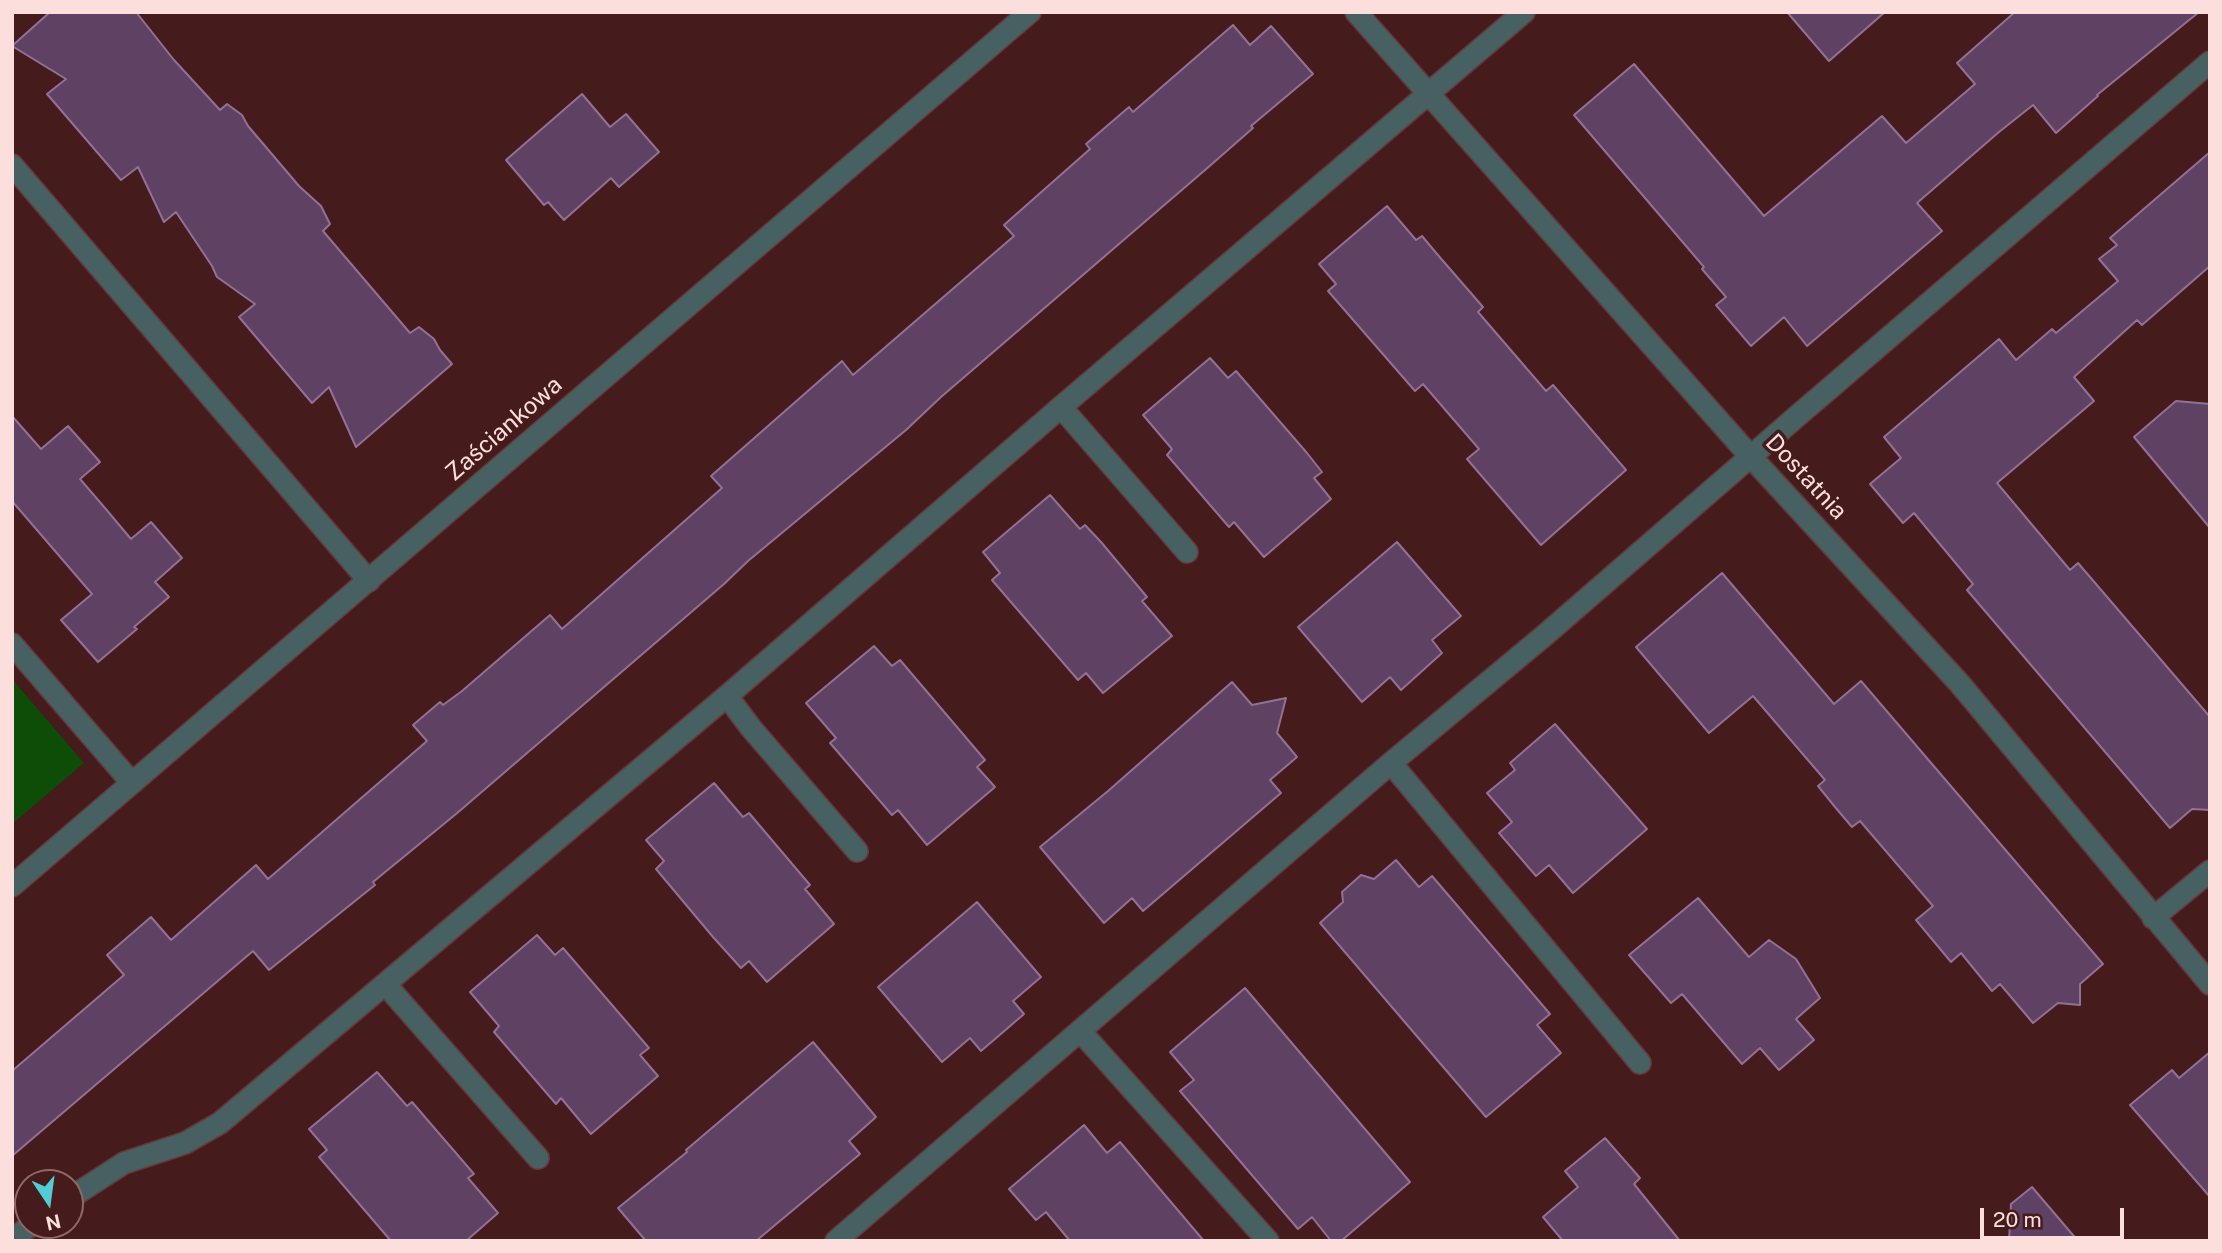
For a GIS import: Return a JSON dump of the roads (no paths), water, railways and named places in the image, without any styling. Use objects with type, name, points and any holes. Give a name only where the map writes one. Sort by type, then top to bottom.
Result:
[{"type":"street","name":"Zaściankowa","points":[[12,886],[1030,12]]},
{"type":"street","name":"Dostatnia","points":[[1356,12],[1751,457],[1960,684],[2210,984]]},
{"type":"street","points":[[84,1189],[124,1163],[185,1143],[220,1123],[727,696],[1524,12]]},
{"type":"street","points":[[836,1241],[2210,62]]},
{"type":"street","points":[[12,165],[369,581]]},
{"type":"street","points":[[1061,407],[1187,552]]},
{"type":"street","points":[[12,644],[132,783]]},
{"type":"street","points":[[727,696],[751,728],[857,851]]},
{"type":"street","points":[[1391,763],[1640,1063]]},
{"type":"street","points":[[2153,918],[2210,871]]},
{"type":"street","points":[[386,985],[538,1158]]},
{"type":"street","points":[[1081,1032],[1268,1241]]}]
